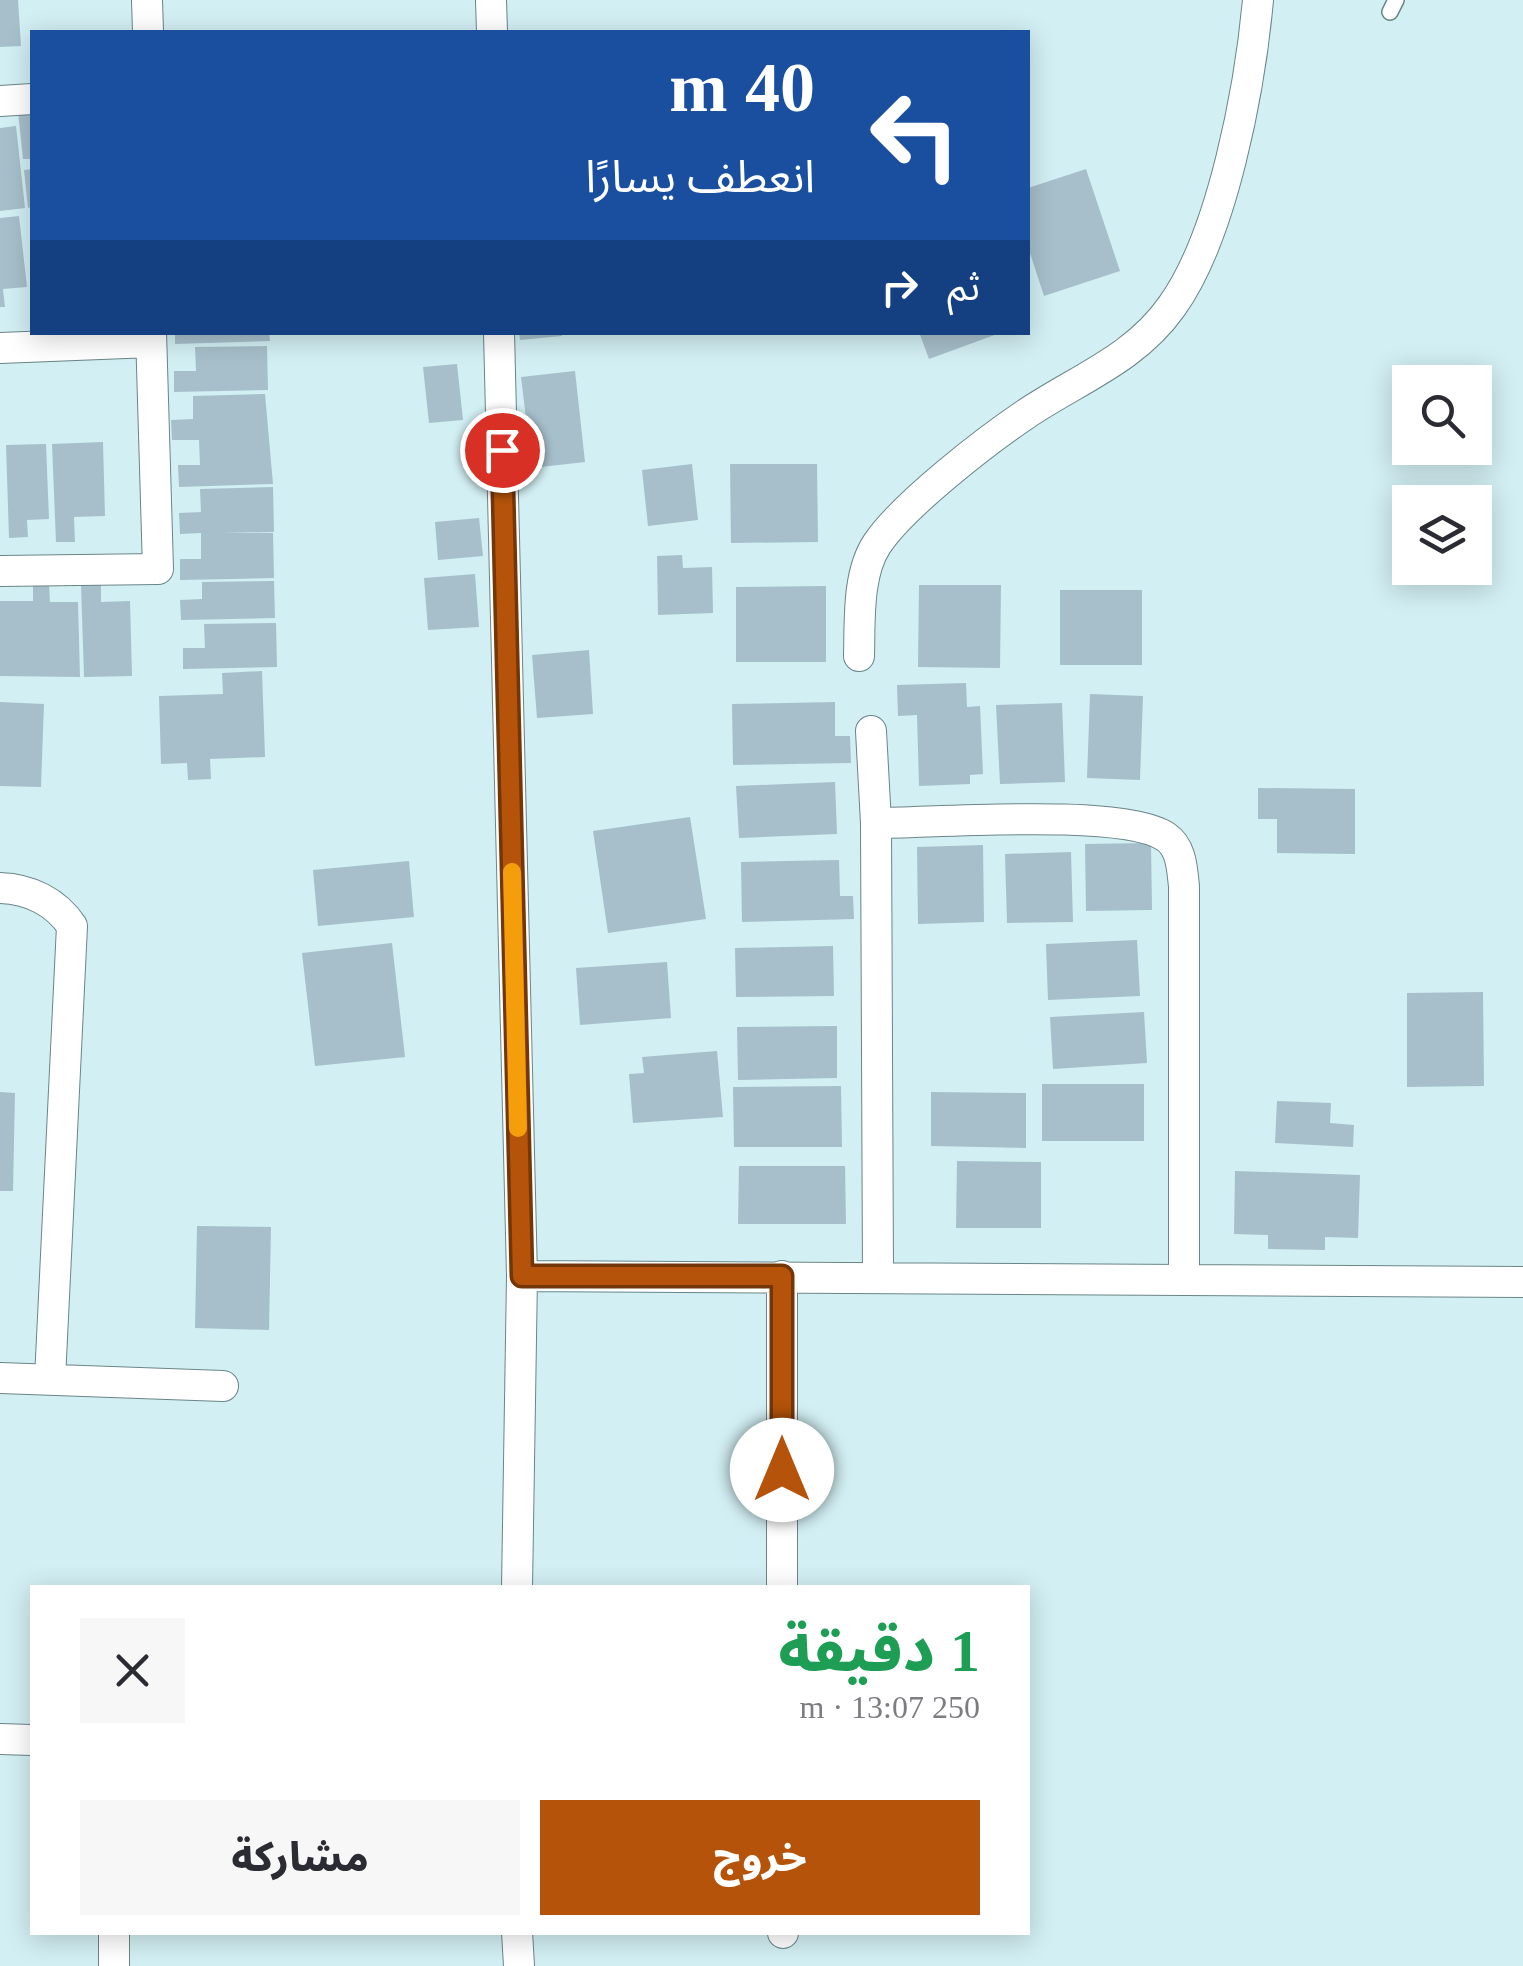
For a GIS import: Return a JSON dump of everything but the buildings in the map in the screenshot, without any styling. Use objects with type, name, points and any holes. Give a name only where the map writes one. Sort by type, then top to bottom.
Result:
[{"type":"street","points":[[146,0],[148,30]]},
{"type":"street","points":[[491,0],[492,30]]},
{"type":"street","points":[[859,656],[861,599],[876,545],[930,490],[990,441],[1140,344],[1174,305],[1200,255],[1216,204],[1246,86],[1258,0]]},
{"type":"street","points":[[0,101],[30,99]]},
{"type":"street","points":[[499,335],[522,1276],[517,1585]]},
{"type":"street","points":[[0,348],[151,337],[158,569],[0,571]]},
{"type":"street","points":[[871,731],[876,823],[878,1276]]},
{"type":"street","points":[[876,823],[1117,822],[1167,838],[1179,853],[1184,886],[1184,1278]]},
{"type":"street","points":[[0,888],[36,895],[61,909],[72,926],[50,1379]]},
{"type":"street","points":[[522,1276],[1523,1282]]},
{"type":"street","points":[[782,1276],[782,1585]]},
{"type":"street","points":[[0,1378],[223,1386]]},
{"type":"street","points":[[0,1739],[30,1740]]},
{"type":"street","points":[[114,1935],[114,1966]]},
{"type":"street","points":[[517,1935],[518,1966]]},
{"type":"slow traffic","points":[[512,872],[518,1128]]},
{"type":"route","points":[[502,450],[522,1276],[782,1276],[782,1470]]}]
